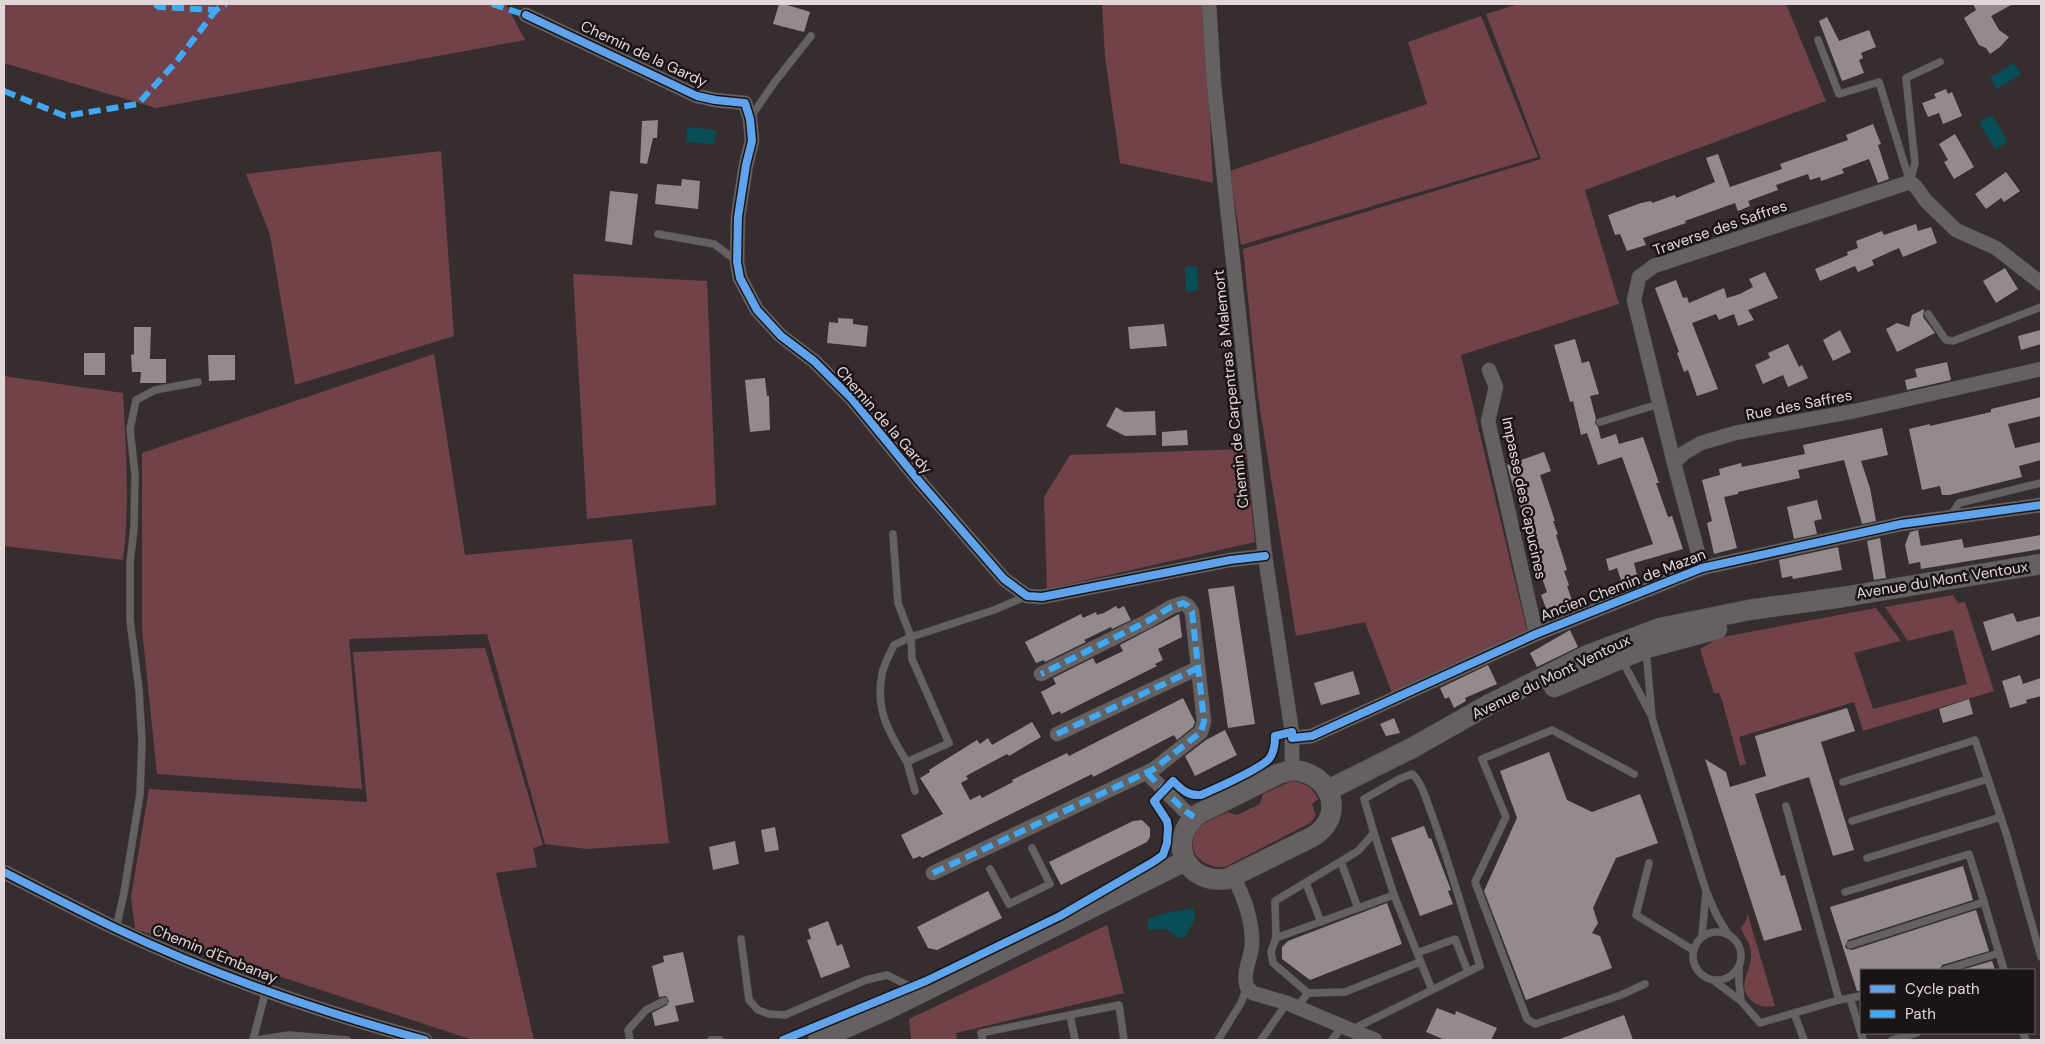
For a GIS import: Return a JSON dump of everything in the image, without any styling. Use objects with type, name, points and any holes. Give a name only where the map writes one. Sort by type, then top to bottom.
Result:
[{"type":"main road","name":"Avenue du Mont Ventoux","points":[[1328,790],[1412,748],[1627,649],[1660,628],[1750,610],[1843,597],[2041,564]]},
{"type":"main road","name":"Avenue du Mont Ventoux","points":[[1627,649],[1843,597]]},
{"type":"main road","points":[[1292,770],[1309,772],[1323,783],[1328,790],[1331,809],[1327,824],[1312,838],[1233,876],[1220,880],[1196,874],[1185,861],[1182,846],[1183,834],[1194,817],[1278,774],[1292,770]]},
{"type":"main road","points":[[818,1040],[922,992],[1185,861]]},
{"type":"street","name":"Chemin de Carpentras à Malemort","points":[[1209,4],[1214,85],[1265,556],[1292,738],[1292,770]]},
{"type":"street","name":"Chemin de la Gardy","points":[[526,15],[697,96],[745,103],[750,118],[752,141],[746,165],[738,217],[737,262],[740,278],[757,310],[782,336],[814,361],[852,399],[919,481],[1004,579],[1027,596]]},
{"type":"street","points":[[1910,182],[1916,186],[1926,201],[1956,230],[1996,248],[2041,283]]},
{"type":"street","name":"Traverse des Saffres","points":[[1674,463],[1634,300],[1639,278],[1654,266],[1910,182]]},
{"type":"street","name":"Rue des Saffres","points":[[1674,463],[1684,453],[1701,443],[1735,434],[1855,411],[2041,369]]},
{"type":"street","name":"Impasse des Capucines","points":[[1490,370],[1496,387],[1488,421],[1536,634]]},
{"type":"street","points":[[1674,463],[1702,568]]},
{"type":"street","name":"Ancien Chemin de Mazan","points":[[1292,738],[1312,736],[1536,634],[1702,568],[1901,524],[2041,505]]},
{"type":"street","points":[[1027,596],[1042,597],[1230,560],[1265,556]]},
{"type":"street","points":[[933,873],[1147,773],[1201,732],[1204,721],[1192,612],[1183,603],[1171,607],[1146,622],[1041,674]]},
{"type":"street","points":[[1057,734],[1198,668]]},
{"type":"street","points":[[1147,773],[1184,810],[1194,817]]},
{"type":"street","name":"Chemin d'Embanay","points":[[4,872],[116,928],[266,990],[358,1022],[426,1040]]},
{"type":"street","points":[[1233,876],[1243,896],[1251,928],[1252,945],[1245,975],[1247,987],[1253,993],[1292,1005],[1375,1040]]},
{"type":"lane","points":[[750,118],[774,83],[811,36]]},
{"type":"lane","points":[[1818,40],[1838,94],[1879,82],[1910,182]]},
{"type":"lane","points":[[1910,182],[1915,163],[1906,78],[1940,62]]},
{"type":"lane","points":[[658,234],[714,244],[737,262]]},
{"type":"lane","points":[[1928,314],[1946,340],[1953,341],[2041,307]]},
{"type":"lane","points":[[116,928],[124,893],[140,794],[142,742],[139,690],[130,620],[130,563],[134,528],[134,475],[130,429],[136,400],[155,390],[198,382]]},
{"type":"lane","points":[[1600,422],[1659,404]]},
{"type":"lane","points":[[1950,517],[1959,503],[2041,483]]},
{"type":"lane","points":[[893,534],[898,603],[911,637],[912,659],[949,744],[907,762]]},
{"type":"lane","points":[[915,791],[907,762],[888,731],[881,706],[882,674],[894,645],[911,637],[994,610],[1027,596]]},
{"type":"lane","points":[[1627,649],[1652,718],[1706,890],[1717,916],[1728,934],[1738,943],[1741,950],[1739,983],[1741,1001]]},
{"type":"lane","points":[[1627,649],[1652,718]]},
{"type":"lane","points":[[1634,774],[1552,730],[1482,759],[1506,817],[1475,882],[1527,1019],[1535,1024],[1621,995],[1645,984]]},
{"type":"lane","points":[[1843,782],[1975,740],[2001,817],[2041,957]]},
{"type":"lane","points":[[1332,1040],[1346,1029],[1432,990],[1480,966],[1438,831],[1424,794],[1412,774],[1399,779],[1364,799],[1394,895],[1432,990]]},
{"type":"lane","points":[[1852,821],[1988,779]]},
{"type":"lane","points":[[1786,806],[1839,1000]]},
{"type":"lane","points":[[1867,858],[2001,817]]},
{"type":"lane","points":[[1308,993],[1272,963],[1271,952],[1276,938],[1275,901],[1358,851],[1374,833]]},
{"type":"lane","points":[[990,868],[1010,904],[1050,884],[1032,848]]},
{"type":"lane","points":[[1845,892],[1969,854],[2004,969]]},
{"type":"lane","points":[[1341,862],[1358,908]]},
{"type":"lane","points":[[1649,863],[1636,916],[1693,950]]},
{"type":"lane","points":[[1306,883],[1321,922]]},
{"type":"lane","points":[[1702,936],[1706,890]]},
{"type":"lane","points":[[1276,938],[1394,895]]},
{"type":"lane","points":[[1850,945],[1984,902]]},
{"type":"lane","points":[[1728,934],[1717,931],[1702,936],[1696,942],[1693,950],[1694,966],[1705,978],[1713,980],[1729,978],[1740,966]]},
{"type":"lane","points":[[741,939],[749,1000],[758,1010],[769,1014],[785,1015],[866,980],[887,975],[922,992]]},
{"type":"lane","points":[[1417,953],[1455,939],[1468,972]]},
{"type":"lane","points":[[1947,969],[1999,954]]},
{"type":"lane","points":[[1261,1040],[1292,1005],[1308,993],[1345,992],[1420,962]]},
{"type":"lane","points":[[1713,980],[1741,1001],[1760,1023],[1794,1012],[1860,996]]},
{"type":"lane","points":[[1218,1040],[1241,1003],[1247,987]]},
{"type":"lane","points":[[253,1040],[266,990]]},
{"type":"lane","points":[[1850,998],[1860,1030]]},
{"type":"lane","points":[[630,1040],[628,1030],[646,1010],[664,1000]]},
{"type":"lane","points":[[983,1040],[981,1033],[1119,1005],[1124,1040]]},
{"type":"lane","points":[[1794,1012],[1804,1040]]},
{"type":"lane","points":[[1070,1015],[1075,1040]]},
{"type":"lane","points":[[1892,1040],[1913,1034]]},
{"type":"lane","points":[[257,1040],[289,1036],[347,1040]]},
{"type":"lane","points":[[711,1040],[720,1040]]},
{"type":"shaded area","points":[[4,4],[506,4],[525,40],[156,108],[4,63]]},
{"type":"shaded area","points":[[1102,4],[1204,4],[1213,183],[1120,163],[1105,57]]},
{"type":"shaded area","points":[[1519,4],[1786,4],[1826,101],[1585,190],[1619,304],[1461,355],[1527,631],[1392,693],[1365,622],[1296,636],[1258,396],[1243,249],[1541,159],[1486,14]]},
{"type":"shaded area","points":[[1481,16],[1538,157],[1241,245],[1230,171],[1427,104],[1408,42]]},
{"type":"shaded area","points":[[441,151],[454,336],[295,385],[270,235],[246,174]]},
{"type":"shaded area","points":[[573,274],[707,281],[716,505],[587,519]]},
{"type":"shaded area","points":[[434,354],[465,555],[632,539],[669,843],[587,849],[545,844],[487,634],[349,639],[362,789],[157,774],[142,629],[142,453]]},
{"type":"shaded area","points":[[4,376],[123,393],[127,497],[123,560],[4,546]]},
{"type":"shaded area","points":[[1245,449],[1255,542],[1047,589],[1044,497],[1070,455]]},
{"type":"shaded area","points":[[1953,595],[1958,603],[1965,602],[1994,691],[1863,731],[1854,702],[1739,737],[1746,764],[1740,766],[1722,700],[1719,693],[1714,693],[1700,649],[1718,638],[1876,608],[1901,641],[1854,653],[1873,709],[1967,684],[1953,630],[1908,641],[1885,607]]},
{"type":"shaded area","points":[[485,648],[543,845],[533,848],[537,867],[496,873],[534,1040],[473,1040],[135,929],[131,897],[149,789],[367,802],[353,652]]},
{"type":"shaded area","points":[[1292,781],[1308,786],[1314,791],[1318,799],[1312,804],[1316,816],[1310,823],[1225,867],[1207,864],[1198,858],[1193,848],[1193,841],[1195,833],[1200,827],[1228,812],[1237,815],[1260,804],[1263,794]]},
{"type":"shaded area","points":[[1747,912],[1775,1006],[1757,1004],[1747,996],[1745,990],[1744,984],[1751,960],[1751,950],[1741,928],[1747,919]]},
{"type":"shaded area","points":[[1107,925],[1124,993],[956,1033],[957,1040],[911,1040],[909,1019]]},
{"type":"water","points":[[2014,63],[2021,74],[1997,89],[1990,78]]},
{"type":"water","points":[[1992,115],[2008,142],[1995,149],[1979,122]]},
{"type":"water","points":[[687,127],[716,130],[714,144],[686,142]]},
{"type":"water","points":[[1197,266],[1198,290],[1189,292],[1186,290],[1185,267]]},
{"type":"water","points":[[1193,909],[1196,917],[1185,937],[1179,938],[1166,929],[1148,930],[1148,919],[1174,911]]},
{"type":"building","points":[[779,4],[810,12],[804,32],[773,24]]},
{"type":"building","points":[[1973,4],[2013,4],[1991,16],[1999,30],[2009,37],[1990,54],[1986,48],[1979,45],[1964,18],[1976,10]]},
{"type":"building","points":[[1827,17],[1839,41],[1869,30],[1876,47],[1861,53],[1863,58],[1859,60],[1864,73],[1842,81],[1819,21]]},
{"type":"building","points":[[1946,89],[1948,94],[1952,92],[1962,116],[1943,124],[1939,113],[1928,117],[1922,103],[1936,98],[1934,94]]},
{"type":"building","points":[[658,120],[657,138],[653,138],[647,164],[640,163],[642,121]]},
{"type":"building","points":[[1873,124],[1881,144],[1878,145],[1889,179],[1878,183],[1869,159],[1842,169],[1844,173],[1821,181],[1820,177],[1810,180],[1808,174],[1776,185],[1778,190],[1748,201],[1750,206],[1738,211],[1735,203],[1685,221],[1686,223],[1643,238],[1646,245],[1627,251],[1620,234],[1615,235],[1608,215],[1641,203],[1651,201],[1652,203],[1675,195],[1676,198],[1715,182],[1706,158],[1718,154],[1730,187],[1782,169],[1780,164],[1848,140],[1846,135]]},
{"type":"building","points":[[1955,134],[1974,167],[1954,179],[1944,162],[1948,160],[1939,144]]},
{"type":"building","points":[[2006,172],[2020,191],[2004,202],[2001,198],[1986,209],[1975,194]]},
{"type":"building","points":[[682,179],[700,181],[698,209],[655,204],[657,184],[681,186]]},
{"type":"building","points":[[610,191],[638,194],[632,245],[605,241]]},
{"type":"building","points":[[1916,224],[1918,231],[1931,227],[1937,243],[1903,257],[1899,248],[1872,260],[1874,265],[1858,272],[1855,266],[1820,281],[1815,269],[1848,255],[1847,252],[1858,248],[1856,241],[1882,231],[1884,235]]},
{"type":"building","points":[[2005,268],[2018,289],[1996,303],[1983,281]]},
{"type":"building","points":[[1765,272],[1778,298],[1748,310],[1754,320],[1738,326],[1734,314],[1719,320],[1716,314],[1692,323],[1718,389],[1697,396],[1688,370],[1684,372],[1677,353],[1679,352],[1655,288],[1676,280],[1683,298],[1687,297],[1689,303],[1724,288],[1727,298],[1753,287],[1749,279]]},
{"type":"building","points":[[1924,309],[1923,317],[1935,333],[1897,352],[1886,329],[1897,323],[1909,327],[1912,315]]},
{"type":"building","points":[[838,318],[853,319],[853,324],[868,326],[866,347],[827,343],[829,322],[838,323]]},
{"type":"building","points":[[1164,324],[1167,346],[1130,349],[1128,327]]},
{"type":"building","points":[[134,327],[151,327],[150,359],[166,359],[166,383],[140,383],[141,372],[132,372],[131,355],[134,354]]},
{"type":"building","points":[[1840,330],[1851,352],[1833,361],[1823,340]]},
{"type":"building","points":[[2041,330],[2041,344],[2021,350],[2018,336]]},
{"type":"building","points":[[1575,339],[1582,363],[1589,361],[1599,394],[1590,396],[1596,419],[1595,423],[1601,439],[1616,434],[1619,444],[1643,437],[1659,483],[1656,483],[1668,517],[1672,516],[1683,549],[1634,563],[1637,575],[1621,580],[1617,568],[1609,571],[1606,559],[1653,544],[1622,457],[1598,465],[1587,433],[1581,435],[1573,401],[1570,402],[1554,345]]},
{"type":"building","points":[[1788,344],[1799,367],[1802,365],[1808,378],[1788,387],[1783,375],[1763,384],[1755,365],[1770,358],[1768,353]]},
{"type":"building","points":[[84,353],[105,353],[105,375],[84,375]]},
{"type":"building","points":[[208,355],[235,355],[235,380],[209,381]]},
{"type":"building","points":[[1947,362],[1951,380],[1907,390],[1905,380],[1917,377],[1915,369]]},
{"type":"building","points":[[765,378],[767,396],[769,396],[770,430],[750,432],[745,380]]},
{"type":"building","points":[[2041,397],[2041,416],[2008,424],[2015,448],[2041,442],[2041,460],[2019,466],[2022,477],[1949,495],[1942,495],[1940,486],[1922,490],[1909,429],[1991,412],[1991,409]]},
{"type":"building","points":[[1116,407],[1124,412],[1155,411],[1156,435],[1125,436],[1106,426]]},
{"type":"building","points":[[1882,428],[1888,455],[1861,461],[1870,488],[1876,521],[1862,524],[1844,460],[1798,470],[1800,478],[1724,497],[1737,548],[1714,554],[1707,523],[1712,521],[1702,480],[1720,475],[1719,469],[1741,463],[1742,467],[1805,454],[1803,445]]},
{"type":"building","points":[[1187,430],[1188,445],[1162,446],[1162,432]]},
{"type":"building","points":[[1544,452],[1551,471],[1540,475],[1555,521],[1553,521],[1558,534],[1556,535],[1567,570],[1564,571],[1569,585],[1567,586],[1575,609],[1560,615],[1558,607],[1547,611],[1541,595],[1547,592],[1530,544],[1534,543],[1507,465]]},
{"type":"building","points":[[1817,500],[1822,519],[1814,521],[1817,534],[1794,539],[1787,507]]},
{"type":"building","points":[[1918,530],[1921,546],[1962,539],[1964,548],[2041,535],[2041,549],[1921,569],[1920,562],[1909,564],[1905,545],[1910,532]]},
{"type":"building","points":[[1880,538],[1886,578],[1874,580],[1867,541]]},
{"type":"building","points":[[1838,547],[1842,570],[1793,579],[1792,576],[1782,578],[1779,560]]},
{"type":"building","points":[[1234,586],[1255,724],[1228,728],[1208,589]]},
{"type":"building","points":[[1116,606],[1118,609],[1124,606],[1131,620],[1084,640],[1086,642],[1045,662],[1044,660],[1036,663],[1025,642],[1081,614],[1083,618],[1096,612],[1097,615]]},
{"type":"building","points":[[2013,613],[2017,622],[2041,616],[2041,634],[1992,651],[1983,622]]},
{"type":"building","points":[[1179,614],[1182,637],[1158,649],[1163,660],[1155,664],[1157,666],[1061,714],[1060,711],[1052,715],[1041,692],[1056,684],[1053,678],[1093,658],[1096,664],[1123,651],[1120,645]]},
{"type":"building","points":[[1570,630],[1578,647],[1537,667],[1530,653]]},
{"type":"building","points":[[1488,665],[1497,684],[1465,698],[1466,701],[1454,708],[1449,697],[1445,699],[1440,688]]},
{"type":"building","points":[[1353,671],[1360,694],[1321,705],[1314,683]]},
{"type":"building","points":[[2020,675],[2023,684],[2041,678],[2041,696],[2026,700],[2027,703],[2010,708],[2002,681]]},
{"type":"building","points":[[1183,698],[1195,722],[1193,727],[1177,740],[1174,735],[1093,777],[1092,774],[922,858],[920,856],[913,859],[901,835],[943,814],[920,778],[930,772],[929,770],[977,740],[980,744],[988,738],[992,745],[1032,722],[1041,737],[1009,756],[1007,754],[966,776],[968,779],[961,783],[970,800],[980,795],[982,798],[1013,782],[1012,780],[1020,776],[1067,753],[1069,756]]},
{"type":"building","points":[[1969,699],[1973,714],[1943,723],[1939,709]]},
{"type":"building","points":[[1847,708],[1855,731],[1821,742],[1854,850],[1833,856],[1809,777],[1755,794],[1781,876],[1785,875],[1802,930],[1764,941],[1705,759],[1726,772],[1730,787],[1766,776],[1755,736]]},
{"type":"building","points":[[1394,718],[1400,733],[1386,736],[1380,724]]},
{"type":"building","points":[[1225,730],[1237,755],[1195,776],[1185,756],[1206,740]]},
{"type":"building","points":[[1549,752],[1567,800],[1592,812],[1640,794],[1658,843],[1616,858],[1593,908],[1598,923],[1592,933],[1600,936],[1612,968],[1526,1000],[1484,891],[1517,818],[1500,771]]},
{"type":"building","points":[[1142,820],[1150,828],[1150,837],[1147,842],[1061,885],[1049,862],[1133,821]]},
{"type":"building","points":[[1424,826],[1429,839],[1431,838],[1451,890],[1448,891],[1453,904],[1420,916],[1391,838]]},
{"type":"building","points":[[775,827],[779,850],[765,852],[761,830]]},
{"type":"building","points":[[735,841],[739,864],[713,870],[709,847]]},
{"type":"building","points":[[1963,866],[1973,900],[1848,940],[1845,946],[1847,949],[1852,950],[1976,910],[1989,951],[1942,965],[1940,969],[1860,969],[1860,991],[1857,991],[1830,907]]},
{"type":"building","points":[[988,891],[1002,918],[937,950],[928,948],[917,927]]},
{"type":"building","points":[[1387,903],[1402,944],[1310,980],[1282,959],[1282,947],[1288,941]]},
{"type":"building","points":[[828,921],[837,946],[842,944],[850,967],[821,978],[807,940],[811,939],[808,929]]},
{"type":"building","points":[[683,952],[694,1002],[675,1006],[679,1021],[655,1026],[652,1013],[667,1005],[669,1001],[666,996],[659,997],[652,966],[664,962],[663,956]]},
{"type":"building","points":[[1992,961],[1995,969],[1964,969]]},
{"type":"building","points":[[1437,1008],[1455,1015],[1456,1011],[1497,1028],[1491,1040],[1445,1040],[1426,1032]]},
{"type":"building","points":[[1624,1015],[1633,1040],[1560,1040],[1560,1039]]},
{"type":"marked path","points":[[155,4],[159,7],[216,10],[226,4]]},
{"type":"marked path","points":[[492,4],[526,15]]},
{"type":"marked path","points":[[4,91],[65,116],[138,104],[176,62],[216,10]]},
{"type":"marked path","points":[[933,873],[1154,769],[1201,732],[1204,721],[1192,612],[1183,603],[1171,607],[1146,622],[1041,674]]},
{"type":"marked path","points":[[1057,734],[1198,668]]},
{"type":"marked path","points":[[1147,773],[1184,810],[1194,817]]},
{"type":"cycle path","points":[[526,15],[697,96],[745,103],[750,119],[752,141],[746,165],[738,217],[737,262],[740,278],[757,310],[781,336],[814,361],[852,399],[919,481],[1004,579],[1027,596],[1042,597],[1230,560],[1265,556]]},
{"type":"cycle path","points":[[783,1040],[926,981],[1060,916],[1153,862],[1163,855],[1167,843],[1168,828],[1167,821],[1154,801],[1173,781],[1182,790],[1189,793],[1201,795],[1208,792],[1247,773],[1269,759],[1274,748],[1275,736],[1292,732],[1292,738],[1312,736],[1536,634],[1702,568],[1901,524],[2041,505]]},
{"type":"cycle path","points":[[4,872],[115,928],[229,977],[307,1005],[425,1040]]}]
